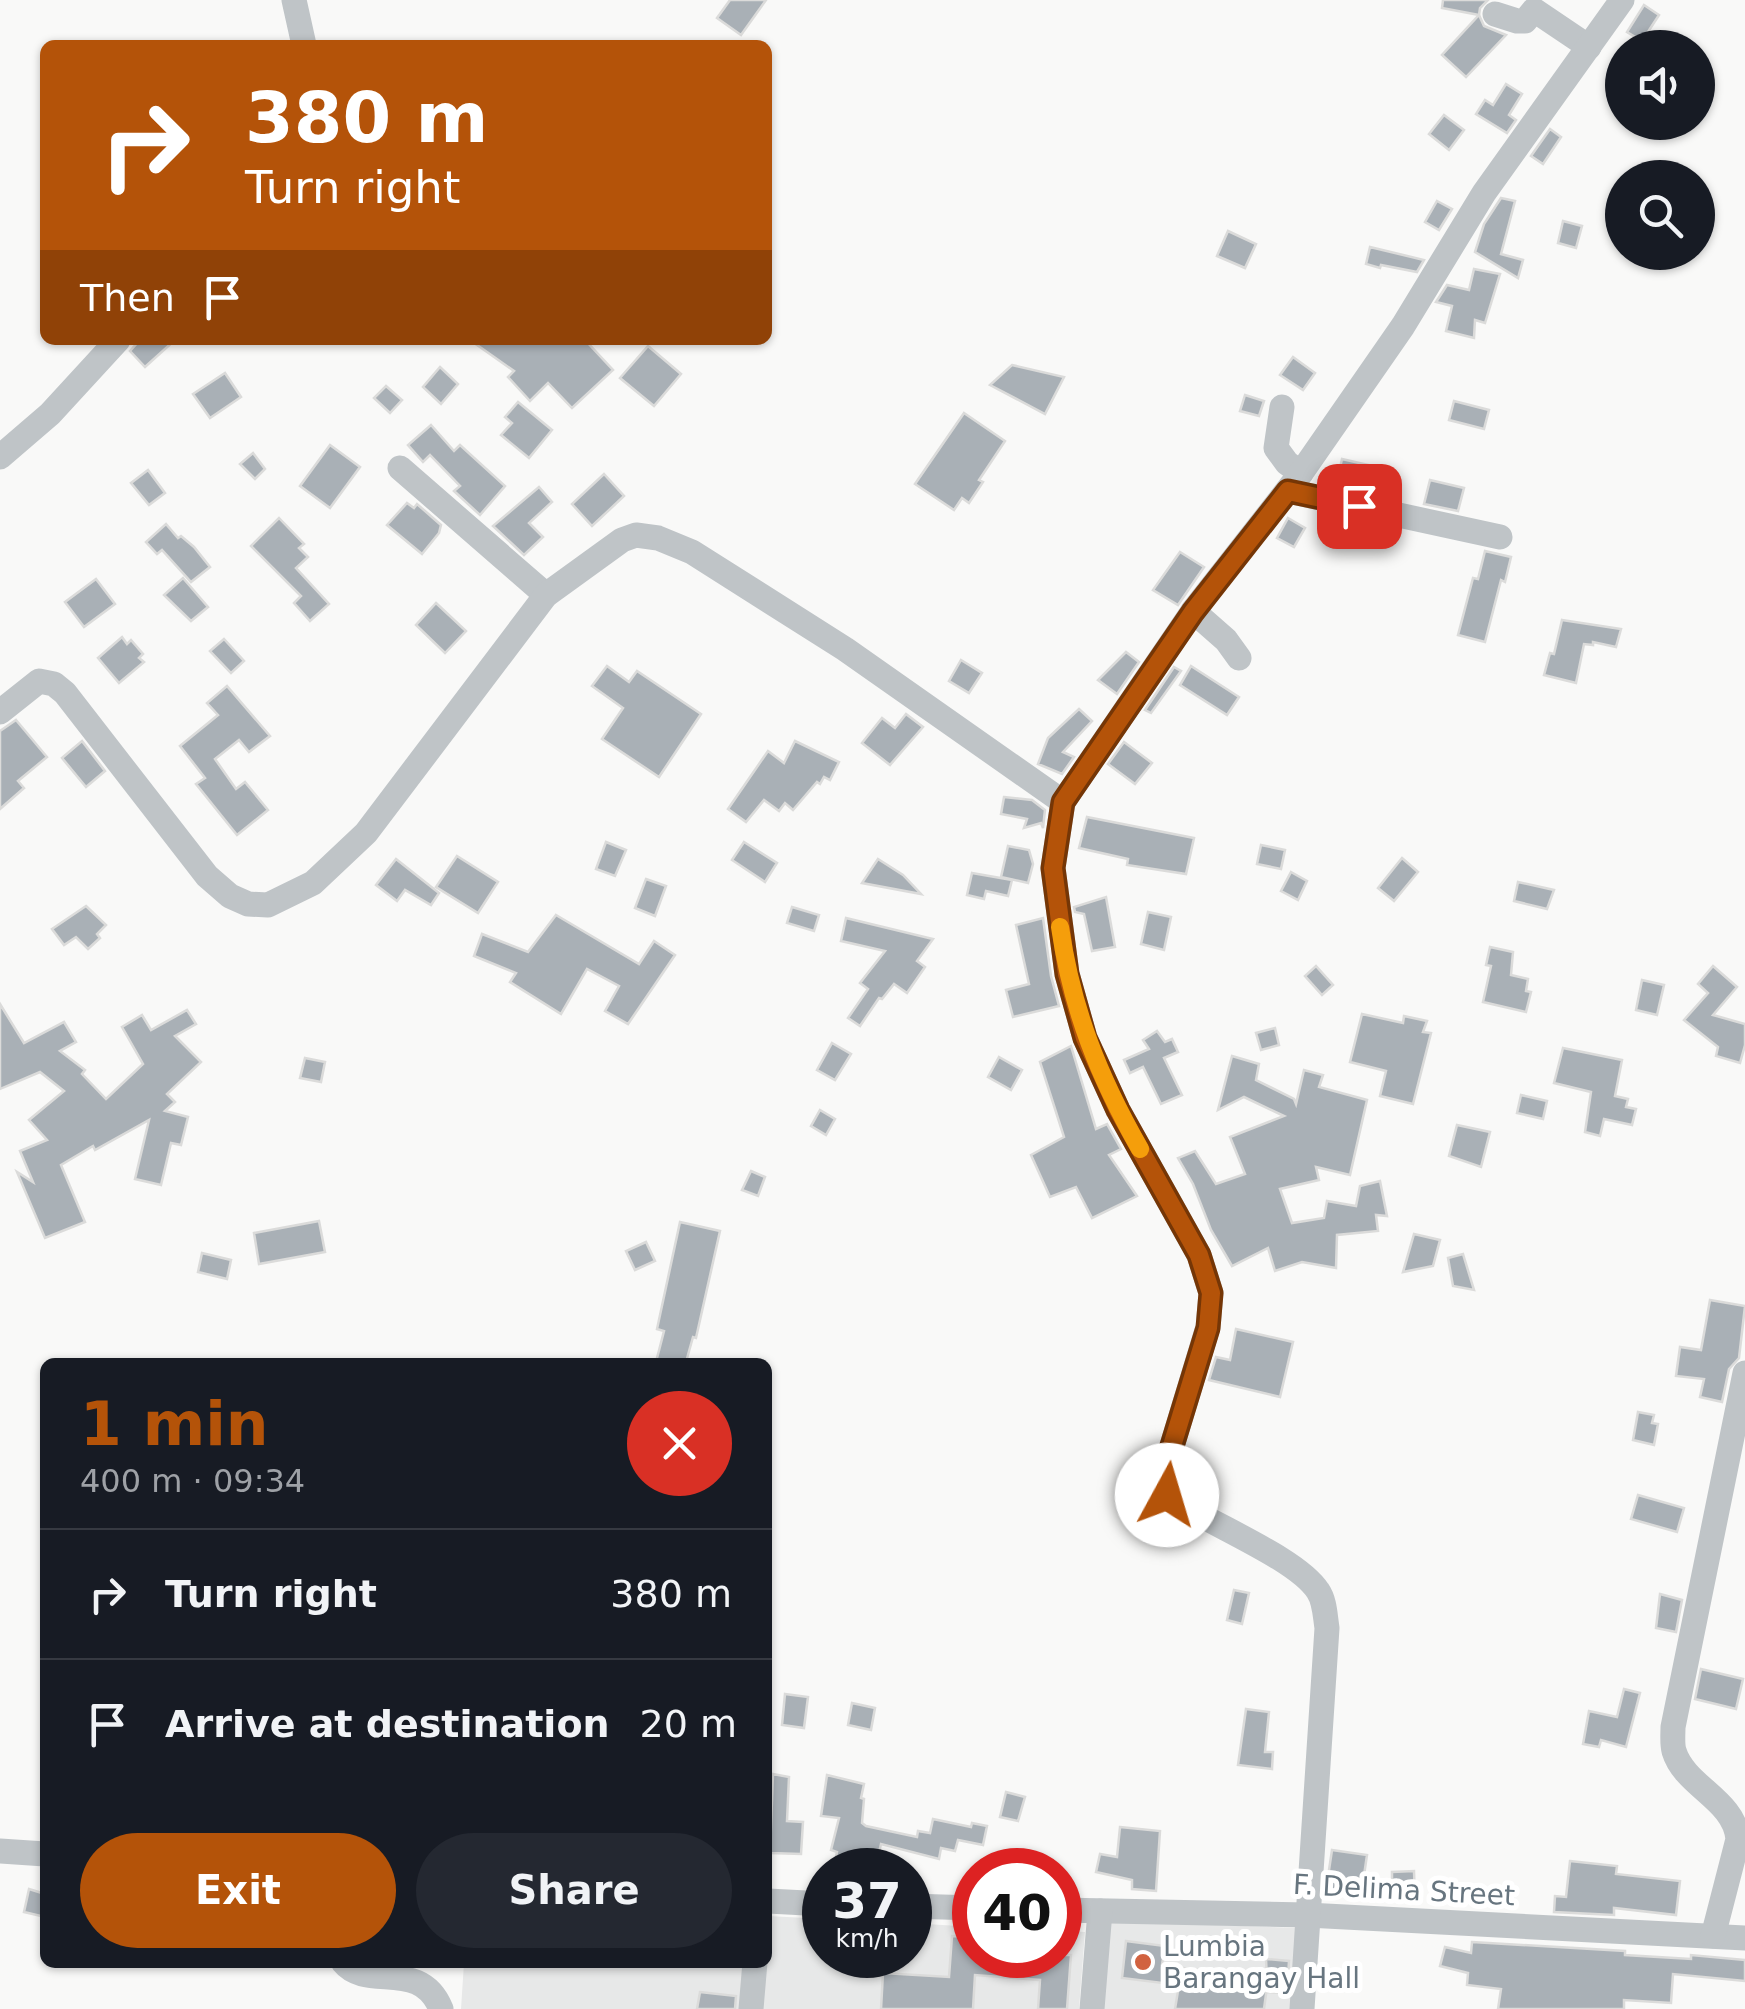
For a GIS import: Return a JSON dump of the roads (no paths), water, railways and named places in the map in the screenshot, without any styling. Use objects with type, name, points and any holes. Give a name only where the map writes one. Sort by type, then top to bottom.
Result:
[{"type":"street","points":[[294,0],[303,40]]},
{"type":"street","points":[[1302,2009],[1327,1628],[1321,1594],[1294,1568],[1167,1495],[1168,1459],[1208,1328],[1211,1293],[1199,1255],[1118,1110],[1085,1038],[1067,974],[1053,868],[1063,802],[1193,612],[1295,482],[1403,326],[1484,194],[1622,0]]},
{"type":"street","points":[[1496,14],[1516,21],[1525,20],[1534,10],[1560,24],[1588,47]]},
{"type":"street","points":[[0,458],[50,414],[113,345]]},
{"type":"street","points":[[1282,407],[1276,448],[1295,482],[1500,537]]},
{"type":"street","points":[[400,468],[546,595]]},
{"type":"street","points":[[0,712],[39,681],[54,684],[66,693],[207,876],[230,896],[248,904],[268,905],[312,882],[366,834],[546,595],[622,540],[636,535],[658,538],[692,552],[844,649],[1063,802]]},
{"type":"street","points":[[1193,612],[1226,640],[1239,658]]},
{"type":"street","points":[[1713,1936],[1738,1839],[1736,1827],[1730,1814],[1684,1767],[1674,1751],[1672,1727],[1745,1372]]},
{"type":"street","points":[[0,1851],[40,1854]]},
{"type":"street","points":[[772,1901],[802,1903]]},
{"type":"street","name":"F. Delima Street","points":[[1082,1911],[1308,1915],[1745,1938]]},
{"type":"street","points":[[1092,2009],[1100,1911]]},
{"type":"street","points":[[349,1968],[413,1979],[428,1989],[441,2009]]},
{"type":"street","points":[[751,2009],[754,1968]]},
{"type":"place","name":"Lumbia Barangay Hall","points":[[1143,1962]]}]
